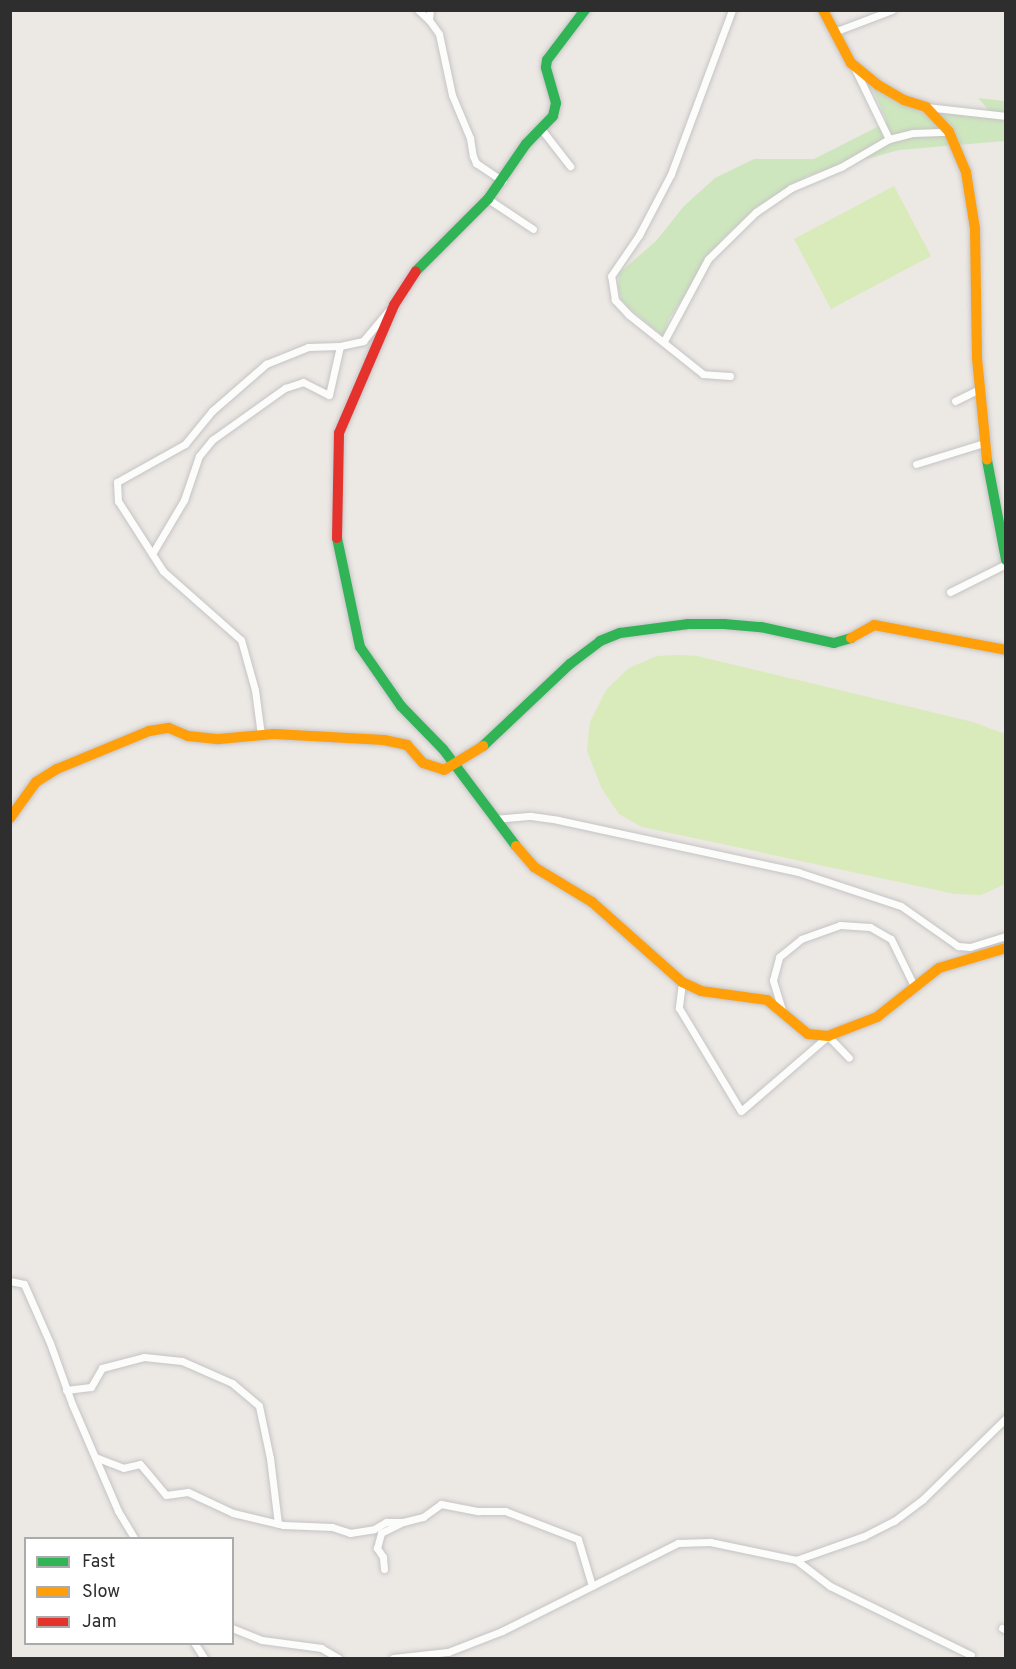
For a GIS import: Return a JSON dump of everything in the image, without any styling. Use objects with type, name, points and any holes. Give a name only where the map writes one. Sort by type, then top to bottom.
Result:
[{"type":"street","points":[[418,10],[439,34],[452,95],[471,138],[476,163],[502,181]]},
{"type":"street","points":[[429,20],[430,10]]},
{"type":"street","points":[[261,735],[255,690],[242,640],[163,570],[118,501],[117,482],[185,444],[212,411],[266,364],[308,347],[340,346],[363,341],[393,305],[418,268],[488,199],[526,144],[553,116],[555,103],[547,60],[585,10]]},
{"type":"street","points":[[730,376],[703,374],[664,341],[628,315],[615,300],[610,276],[639,235],[671,174],[732,10]]},
{"type":"street","points":[[823,10],[890,140]]},
{"type":"street","points":[[834,32],[892,10]]},
{"type":"street","points":[[851,63],[878,85],[904,100],[926,107],[1005,116]]},
{"type":"street","points":[[926,107],[949,132],[966,172],[975,229],[974,279],[984,443],[1005,560]]},
{"type":"street","points":[[542,130],[570,166]]},
{"type":"street","points":[[664,341],[708,260],[756,212],[791,188],[841,167],[890,140],[913,133],[949,132]]},
{"type":"street","points":[[488,199],[533,229]]},
{"type":"street","points":[[393,305],[339,433],[337,544],[360,647],[401,706],[443,749],[494,819],[534,867],[592,902],[682,982],[701,991],[766,1000],[782,1010],[808,1034],[828,1036],[849,1058]]},
{"type":"street","points":[[152,554],[184,500],[199,456],[212,440],[285,388],[303,382],[329,395],[340,346]]},
{"type":"street","points":[[955,401],[980,389]]},
{"type":"street","points":[[916,464],[984,443]]},
{"type":"street","points":[[950,592],[1005,564]]},
{"type":"street","points":[[10,818],[36,782],[57,769],[149,731],[169,728],[188,736],[219,739],[261,735],[384,740],[407,745],[423,763],[444,770],[454,766],[483,746],[515,719],[570,664],[600,641],[620,633],[688,624],[724,624],[761,627],[834,643],[844,642],[874,625],[1005,650]]},
{"type":"street","points":[[494,819],[531,816],[558,820],[798,872],[901,906],[958,946],[970,947],[1005,936]]},
{"type":"street","points":[[782,1010],[773,980],[779,957],[801,939],[840,925],[870,927],[891,939],[914,986]]},
{"type":"street","points":[[682,982],[679,1008],[741,1112],[828,1036],[876,1017],[939,968],[1005,948]]},
{"type":"street","points":[[10,1281],[24,1284],[118,1511],[133,1537]]},
{"type":"street","points":[[66,1390],[90,1387],[102,1368],[144,1357],[182,1361],[232,1383],[259,1406],[270,1458],[278,1524]]},
{"type":"street","points":[[796,1560],[864,1536],[894,1521],[923,1499],[1005,1418]]},
{"type":"street","points":[[95,1457],[123,1468],[140,1464],[166,1495],[188,1492],[233,1513],[278,1524],[308,1528],[332,1527],[350,1533],[374,1529],[386,1522],[403,1522]]},
{"type":"street","points":[[384,1569],[383,1557],[377,1548],[381,1533],[403,1522],[423,1517],[441,1504],[478,1511],[505,1511],[578,1539],[592,1586]]},
{"type":"street","points":[[393,1659],[448,1652],[502,1631],[678,1543],[696,1541],[796,1560],[830,1586],[971,1655]]},
{"type":"street","points":[[234,1629],[262,1640],[321,1648],[338,1659]]},
{"type":"street","points":[[196,1645],[204,1659]]},
{"type":"green space","points":[[873,89],[879,89],[922,112],[993,115],[978,98],[1005,101],[1005,141],[899,150],[809,175],[758,206],[722,239],[669,319],[663,336],[621,299],[618,286],[619,273],[656,241],[684,206],[715,178],[754,159],[814,159],[887,122]]},
{"type":"green space","points":[[894,186],[931,256],[831,309],[794,239]]},
{"type":"green space","points":[[657,656],[697,656],[973,722],[1005,734],[1005,884],[981,895],[955,894],[642,827],[619,814],[602,789],[587,751],[590,722],[606,690],[629,668]]},
{"type":"traffic: fast","points":[[416,271],[488,199],[526,144],[553,116],[556,103],[546,67],[547,60],[585,10]]},
{"type":"traffic: fast","points":[[987,460],[1006,560]]},
{"type":"traffic: fast","points":[[337,538],[360,647],[401,706],[443,749],[516,846]]},
{"type":"traffic: fast","points":[[483,746],[570,664],[600,641],[620,633],[688,624],[724,624],[761,627],[834,643],[851,638]]},
{"type":"traffic: slow","points":[[823,10],[851,63],[878,85],[904,100],[926,107],[949,132],[966,172],[975,229],[977,358],[987,460]]},
{"type":"traffic: slow","points":[[851,638],[874,625],[1006,650]]},
{"type":"traffic: slow","points":[[10,818],[36,782],[57,769],[149,731],[169,728],[188,736],[219,739],[274,734],[384,740],[407,745],[423,763],[444,770],[483,746]]},
{"type":"traffic: slow","points":[[516,846],[534,867],[592,902],[682,982],[701,991],[767,1000],[808,1034],[828,1036],[877,1017],[939,968],[1006,948]]},
{"type":"traffic: jam","points":[[337,538],[339,433],[394,305],[416,271]]}]
